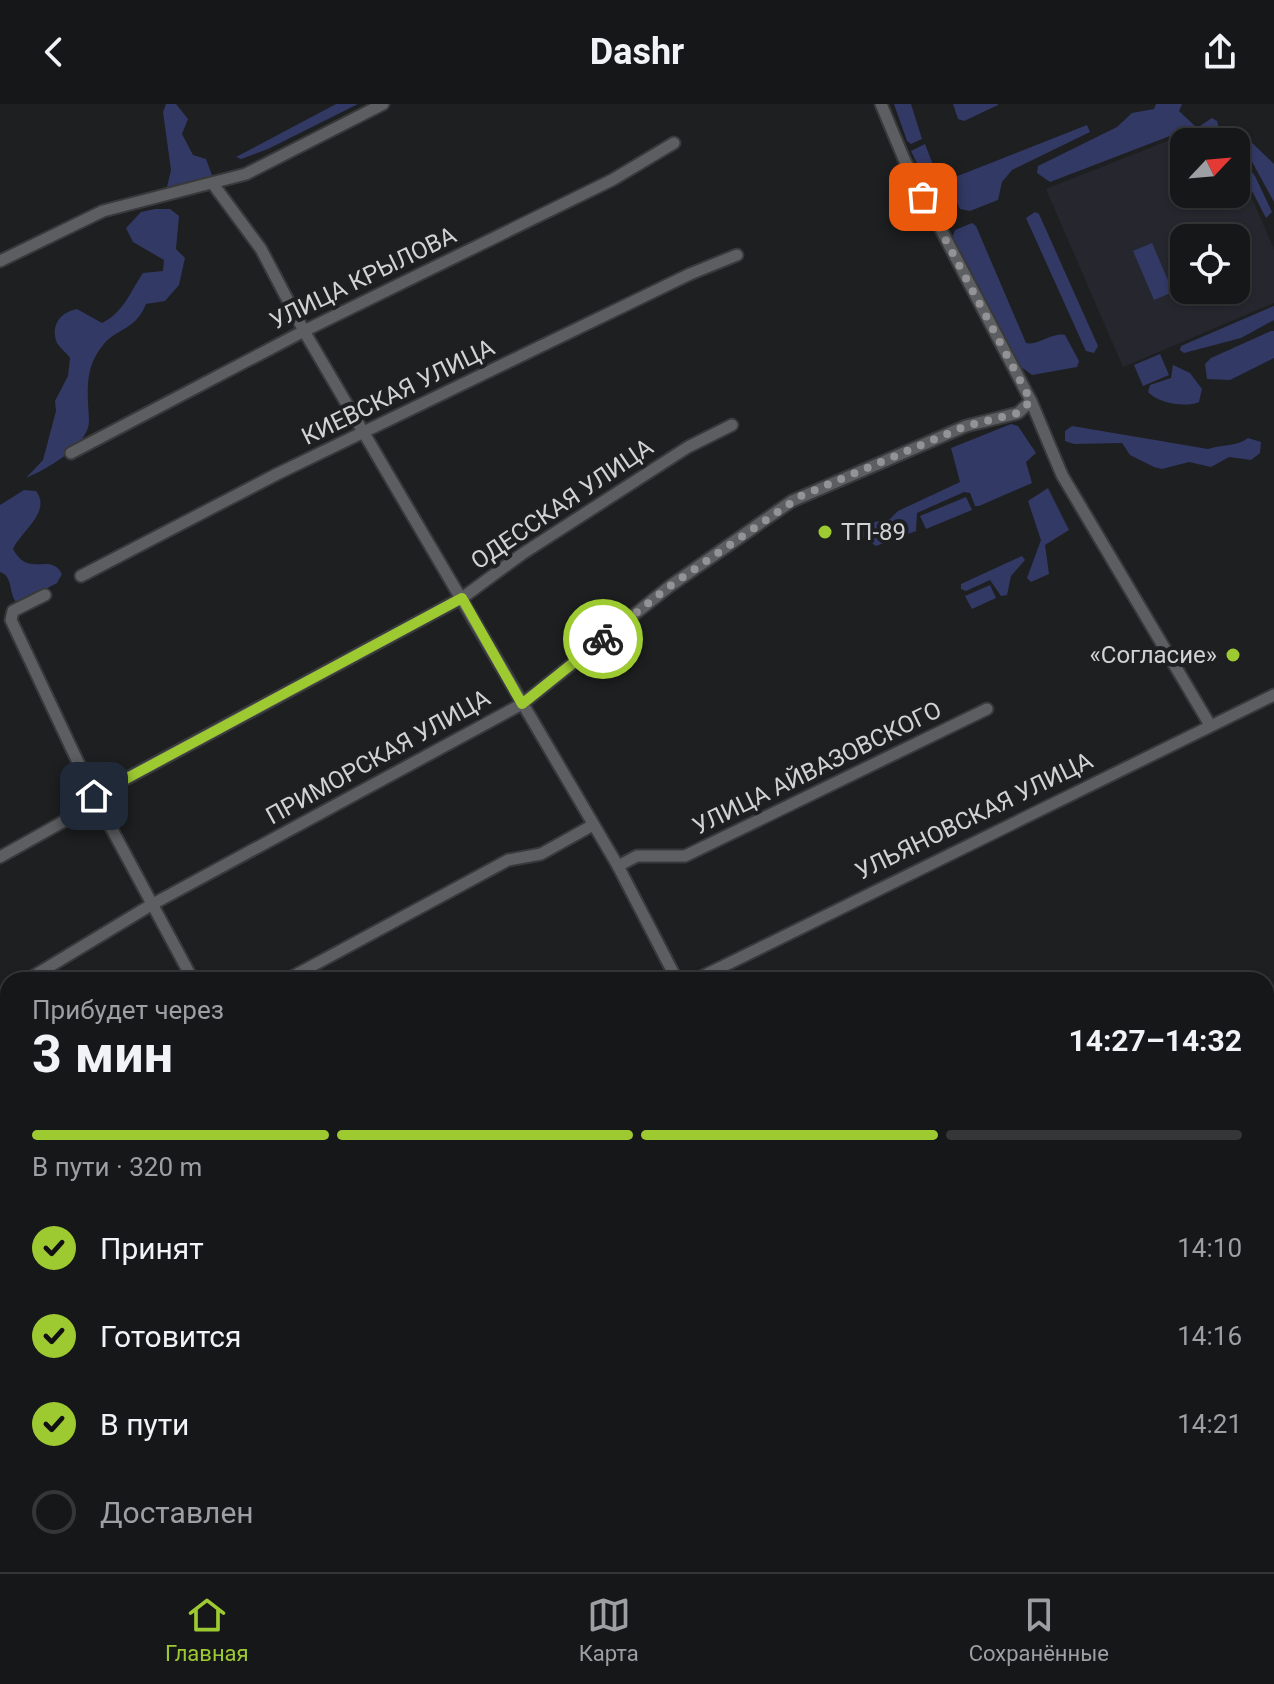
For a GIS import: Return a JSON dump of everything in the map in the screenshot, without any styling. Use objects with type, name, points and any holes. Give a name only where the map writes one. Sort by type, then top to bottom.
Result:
[{"type":"street","points":[[0,261],[103,211],[246,174],[383,104]]},
{"type":"street","points":[[881,104],[908,167],[1031,401],[1081,510],[1210,725]]},
{"type":"street","name":"УЛИЦА КРЫЛОВА","points":[[71,453],[304,331],[612,180],[674,143]]},
{"type":"street","points":[[213,184],[261,249],[304,331],[618,866],[673,972]]},
{"type":"street","name":"КИЕВСКАЯ УЛИЦА","points":[[81,576],[364,432],[690,274],[737,255]]},
{"type":"street","name":"ПРИМОРСКАЯ УЛИЦА","points":[[40,972],[151,905],[522,704],[670,586],[792,501],[966,426],[1018,413],[1031,401]]},
{"type":"street","name":"ОДЕССКАЯ УЛИЦА","points":[[0,857],[75,815],[94,796],[462,598],[522,554],[688,447],[732,425]]},
{"type":"street","points":[[45,595],[10,616],[94,796],[189,972]]},
{"type":"street","name":"УЛЬЯНОВСКАЯ УЛИЦА","points":[[711,972],[1274,695]]},
{"type":"street","name":"УЛИЦА АЙВАЗОВСКОГО","points":[[618,866],[637,856],[685,856],[987,709]]},
{"type":"street","points":[[301,972],[508,860],[541,854],[593,825]]},
{"type":"shaded area","points":[[166,104],[176,104],[188,119],[182,134],[193,155],[206,159],[213,178],[171,191],[167,187],[171,170],[163,112]]},
{"type":"shaded area","points":[[336,104],[358,104],[268,149],[241,159],[236,157]]},
{"type":"shaded area","points":[[894,104],[911,104],[922,139],[911,144],[907,141]]},
{"type":"shaded area","points":[[953,104],[998,105],[964,121],[958,119]]},
{"type":"shaded area","points":[[1156,104],[1182,104],[1179,111],[1197,128],[1170,128],[1170,136],[1050,182],[1037,173],[1038,166],[1117,127],[1132,113],[1154,109]]},
{"type":"shaded area","points":[[1212,118],[1217,121],[1219,128],[1197,128]]},
{"type":"shaded area","points":[[1087,125],[1090,132],[1012,170],[1002,182],[998,200],[970,211],[960,209],[948,185],[950,179]]},
{"type":"shaded area","points":[[1170,140],[1170,208],[1250,208],[1250,194],[1274,249],[1274,303],[1123,367],[1046,189]]},
{"type":"shaded area","points":[[1250,141],[1274,164],[1274,202],[1250,158]]},
{"type":"shaded area","points":[[925,144],[950,209],[947,216],[942,216],[911,151]]},
{"type":"shaded area","points":[[1250,169],[1272,212],[1266,218],[1250,187]]},
{"type":"shaded area","points":[[170,209],[179,216],[176,249],[185,258],[179,285],[165,301],[146,304],[132,324],[103,345],[92,363],[88,392],[89,421],[82,439],[65,456],[26,478],[43,460],[56,411],[55,401],[68,376],[70,358],[55,337],[58,321],[66,313],[77,309],[102,323],[121,307],[143,273],[163,271],[164,260],[133,242],[126,228],[141,212]]},
{"type":"shaded area","points":[[1035,212],[1039,214],[1098,346],[1094,353],[1086,351],[1026,218]]},
{"type":"shaded area","points":[[972,223],[976,226],[1026,343],[1065,335],[1079,361],[1077,367],[1032,375],[1017,364],[952,238],[955,230]]},
{"type":"shaded area","points":[[1152,243],[1170,285],[1170,293],[1154,300],[1133,251]]},
{"type":"shaded area","points":[[1274,306],[1274,320],[1241,338],[1184,353],[1180,350],[1181,346]]},
{"type":"shaded area","points":[[1274,331],[1274,358],[1230,380],[1207,379],[1205,364],[1211,358]]},
{"type":"shaded area","points":[[1160,354],[1169,375],[1143,386],[1134,365]]},
{"type":"shaded area","points":[[1173,365],[1190,373],[1202,389],[1199,402],[1187,405],[1172,403],[1148,392],[1150,385],[1171,378]]},
{"type":"shaded area","points":[[1011,424],[1018,426],[1036,453],[1026,462],[1032,483],[979,506],[975,506],[970,493],[964,492],[917,513],[916,531],[876,546],[857,534],[859,525],[890,519],[898,511],[960,482],[951,448]]},
{"type":"shaded area","points":[[1072,426],[1208,449],[1239,443],[1248,438],[1261,442],[1260,453],[1251,460],[1229,457],[1211,467],[1189,462],[1162,469],[1130,455],[1122,443],[1074,444],[1065,441],[1065,431]]},
{"type":"shaded area","points":[[1048,488],[1069,530],[1045,545],[1049,574],[1031,582],[1027,578],[1041,540],[1028,501]]},
{"type":"shaded area","points":[[24,490],[36,491],[40,506],[34,521],[13,549],[26,562],[52,565],[62,574],[57,583],[18,604],[7,578],[0,572],[0,505]]},
{"type":"shaded area","points":[[966,497],[972,510],[926,529],[920,516]]},
{"type":"shaded area","points":[[1022,556],[1025,560],[1011,576],[1007,595],[1001,596],[990,580],[966,591],[961,589],[961,584]]},
{"type":"shaded area","points":[[990,585],[996,598],[972,609],[965,596]]},
{"type":"way so far","points":[[603,639],[670,586],[792,501],[973,423],[1023,411],[1031,401],[923,197]]},
{"type":"place","name":"ТП-89","points":[[825,532]]},
{"type":"place","name":"«Согласие»","points":[[1233,655]]},
{"type":"route","points":[[94,796],[462,598],[522,704],[603,639]]}]
